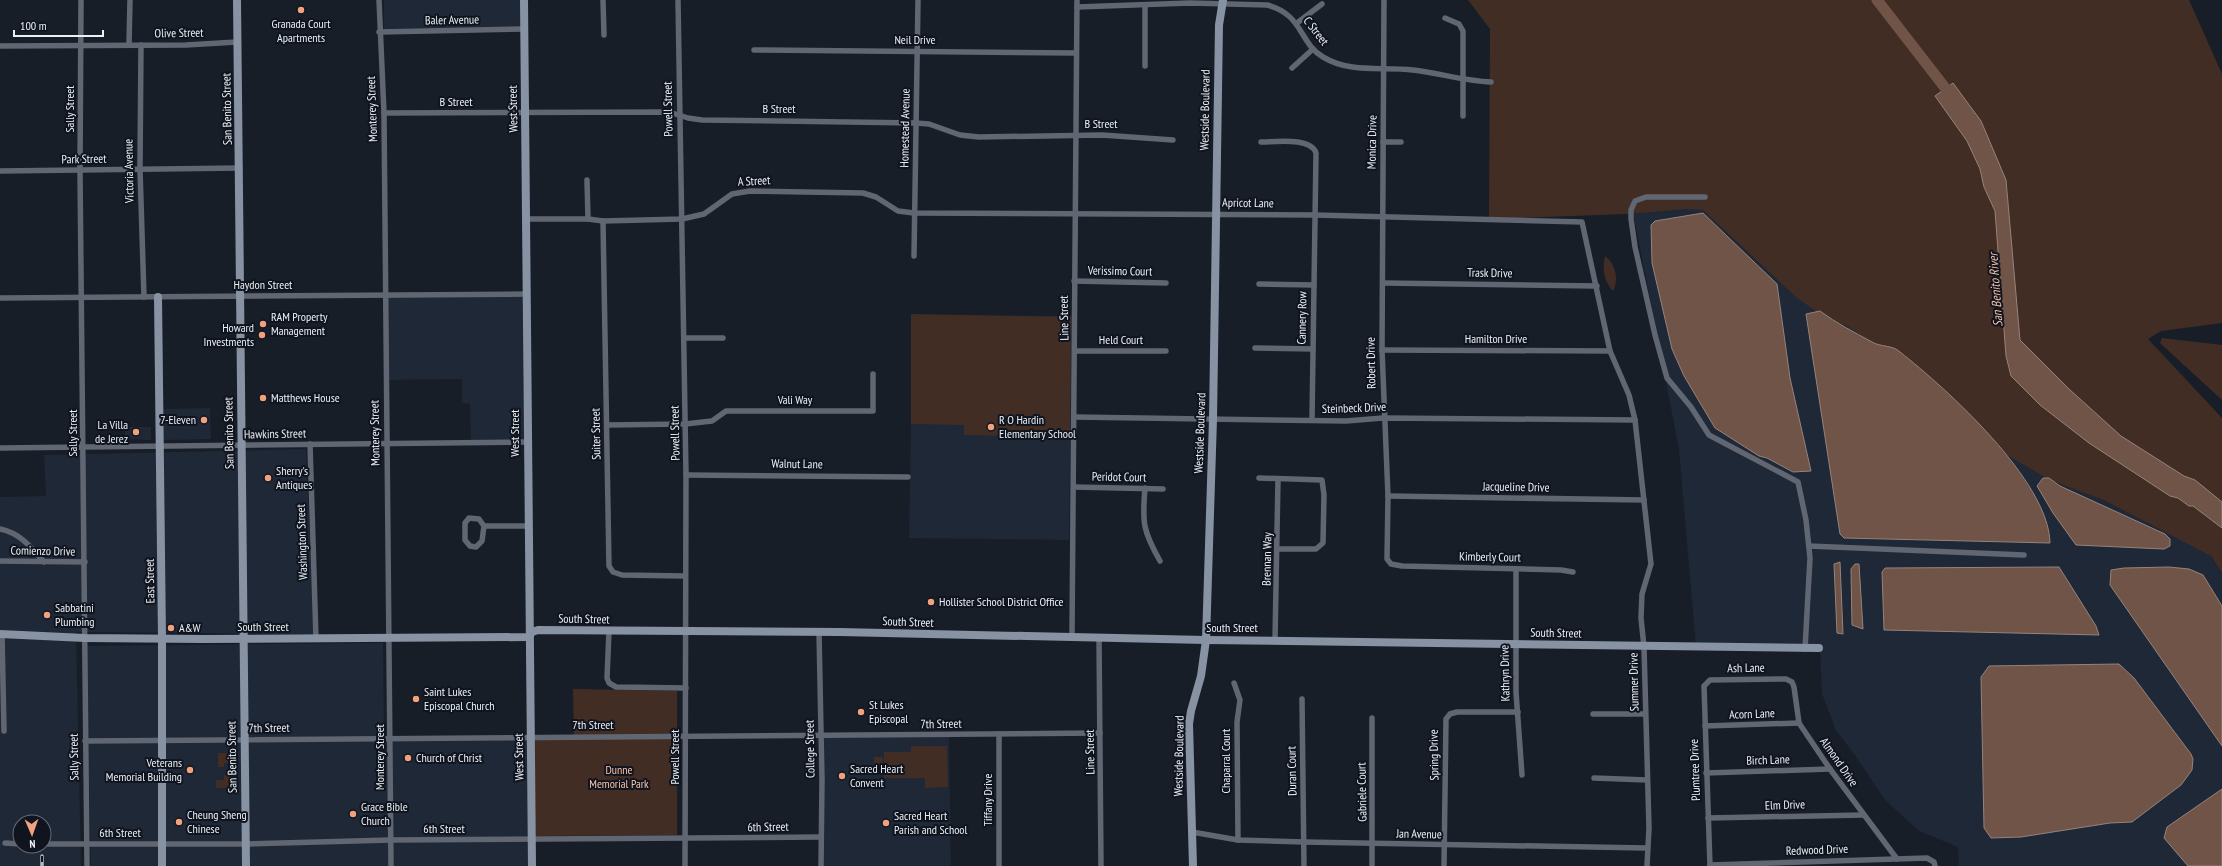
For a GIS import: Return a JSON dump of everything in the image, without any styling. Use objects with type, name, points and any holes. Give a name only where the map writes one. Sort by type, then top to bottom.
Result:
[{"type":"street","name":"Sally Street","points":[[81,0],[80,171],[83,297],[87,866]]},
{"type":"street","points":[[129,44],[130,0]]},
{"type":"street","name":"San Benito Street","points":[[237,0],[240,168],[240,445],[243,502],[246,866]]},
{"type":"street","name":"Monterey Street","points":[[379,0],[379,32],[384,113],[391,866]]},
{"type":"street","name":"West Street","points":[[524,0],[528,637],[532,866]]},
{"type":"street","points":[[603,0],[604,35]]},
{"type":"street","name":"Powell Street","points":[[678,0],[686,424],[685,866]]},
{"type":"street","name":"Homestead Avenue","points":[[914,256],[918,0]]},
{"type":"street","name":"Line Street","points":[[1072,636],[1076,351],[1074,281],[1077,0]]},
{"type":"street","name":"Monica Drive","points":[[1382,216],[1384,0]]},
{"type":"street","name":"C Street","points":[[1077,7],[1223,2],[1272,7],[1285,13],[1297,23],[1313,49],[1324,58],[1338,64],[1384,69],[1413,70],[1464,80],[1491,82]]},
{"type":"street","name":"Westside Boulevard","points":[[1193,866],[1189,724],[1191,712],[1202,676],[1206,640],[1213,419],[1219,25],[1223,2]]},
{"type":"street","points":[[1297,23],[1322,4]]},
{"type":"street","points":[[1145,5],[1145,66]]},
{"type":"street","points":[[1445,18],[1459,24],[1463,31],[1463,116]]},
{"type":"street","name":"Baler Avenue","points":[[379,32],[524,29]]},
{"type":"street","name":"Olive Street","points":[[0,46],[141,45],[237,42]]},
{"type":"street","name":"Victoria Avenue","points":[[141,45],[140,169],[144,297]]},
{"type":"street","points":[[1292,68],[1313,49]]},
{"type":"street","name":"Neil Drive","points":[[754,50],[1076,53]]},
{"type":"street","name":"B Street","points":[[384,113],[669,112],[688,118],[702,120],[929,124],[960,135],[1124,136],[1173,140]]},
{"type":"street","name":"Cannery Row","points":[[1261,142],[1306,143],[1313,147],[1316,153],[1312,420]]},
{"type":"street","points":[[1383,142],[1401,142]]},
{"type":"street","name":"Park Street","points":[[0,171],[240,168]]},
{"type":"street","points":[[588,180],[588,219]]},
{"type":"street","name":"A Street","points":[[526,219],[588,219],[603,221],[682,220],[704,214],[732,194],[750,191],[864,193],[876,197],[898,211],[914,214]]},
{"type":"street","points":[[1705,197],[1646,197],[1635,201],[1631,210],[1635,247],[1654,335],[1667,378],[1691,406],[1709,435],[1798,482],[1806,520],[1809,546],[1810,576],[1805,649]]},
{"type":"street","name":"Apricot Lane","points":[[914,214],[1315,215],[1582,222]]},
{"type":"street","name":"Robert Drive","points":[[1382,216],[1382,350],[1383,418],[1388,496],[1387,558],[1391,564],[1406,567]]},
{"type":"street","name":"Suiter Street","points":[[603,221],[608,558],[610,569],[615,573],[622,574],[685,576]]},
{"type":"street","name":"Summer Drive","points":[[1582,222],[1610,351],[1629,395],[1635,420],[1651,564],[1642,594],[1641,618],[1644,646],[1648,828],[1646,848],[1647,866]]},
{"type":"street","name":"Verissimo Court","points":[[1074,281],[1166,283]]},
{"type":"street","name":"Trask Drive","points":[[1383,283],[1597,286]]},
{"type":"street","points":[[1259,284],[1314,285]]},
{"type":"street","name":"Haydon Street","points":[[0,298],[526,294]]},
{"type":"street","name":"East Street","points":[[158,296],[162,638],[162,866]]},
{"type":"street","points":[[685,338],[723,338]]},
{"type":"street","points":[[1255,348],[1313,349]]},
{"type":"street","name":"Hamilton Drive","points":[[1382,350],[1610,351]]},
{"type":"street","name":"Held Court","points":[[1076,351],[1166,351]]},
{"type":"street","name":"Vali Way","points":[[686,424],[712,421],[726,411],[873,411],[873,374]]},
{"type":"street","name":"Steinbeck Drive","points":[[1074,417],[1346,421],[1383,418],[1635,420]]},
{"type":"street","points":[[607,425],[686,424]]},
{"type":"street","name":"Hawkins Street","points":[[0,448],[527,442]]},
{"type":"street","name":"Washington Street","points":[[310,444],[316,639]]},
{"type":"street","name":"Walnut Lane","points":[[686,475],[908,477]]},
{"type":"street","points":[[1259,478],[1322,480],[1324,495],[1323,543],[1316,549],[1278,549]]},
{"type":"street","name":"Brennan Way","points":[[1276,640],[1278,479]]},
{"type":"street","name":"Peridot Court","points":[[1074,487],[1163,489]]},
{"type":"street","points":[[1145,488],[1143,523],[1150,543],[1160,561]]},
{"type":"street","name":"Jacqueline Drive","points":[[1388,496],[1644,500]]},
{"type":"street","points":[[476,518],[482,522],[484,526],[481,544],[474,547],[469,545],[464,537],[466,521],[476,518]]},
{"type":"street","points":[[484,526],[528,526]]},
{"type":"street","points":[[0,528],[15,534],[25,541],[44,562]]},
{"type":"street","points":[[1809,546],[2024,555]]},
{"type":"street","name":"Comienzo Drive","points":[[0,561],[85,562]]},
{"type":"street","name":"Kimberly Court","points":[[1406,567],[1561,570],[1574,572]]},
{"type":"street","name":"Kathryn Drive","points":[[1516,569],[1516,644],[1522,775]]},
{"type":"street","name":"South Street","points":[[1,634],[85,638],[316,639],[528,637],[532,632],[538,630],[819,632],[1072,636],[1206,640],[1819,648]]},
{"type":"street","points":[[609,631],[607,678],[609,683],[616,687],[686,688]]},
{"type":"street","name":"College Street","points":[[819,632],[821,866]]},
{"type":"street","points":[[1,634],[4,731]]},
{"type":"street","name":"Line Street","points":[[1099,637],[1100,866]]},
{"type":"street","name":"Ash Lane","points":[[1714,680],[1778,679]]},
{"type":"street","name":"Almond Drive","points":[[1778,679],[1789,680],[1794,687],[1799,723],[1863,815],[1897,859]]},
{"type":"street","name":"Plumtree Drive","points":[[1710,865],[1704,686],[1708,681],[1714,680]]},
{"type":"street","name":"Chaparral Court","points":[[1234,683],[1240,700],[1237,722],[1238,840]]},
{"type":"street","name":"Duran Court","points":[[1302,699],[1304,866]]},
{"type":"street","name":"Spring Drive","points":[[1444,866],[1446,719],[1450,714],[1457,712],[1518,712]]},
{"type":"street","points":[[1593,714],[1645,714]]},
{"type":"street","name":"Gabriele Court","points":[[1372,718],[1374,844],[1372,866]]},
{"type":"street","name":"Acorn Lane","points":[[1705,726],[1799,723]]},
{"type":"street","name":"7th Street","points":[[85,741],[530,736],[821,736],[1100,732]]},
{"type":"street","name":"Tiffany Drive","points":[[999,734],[999,866]]},
{"type":"street","name":"Birch Lane","points":[[1706,772],[1830,769]]},
{"type":"street","points":[[1594,778],[1647,780]]},
{"type":"street","name":"Elm Drive","points":[[1708,818],[1863,815]]},
{"type":"street","name":"Jan Avenue","points":[[1192,832],[1238,840],[1374,844],[1646,848]]},
{"type":"street","name":"6th Street","points":[[52,844],[246,844],[391,840],[821,837]]},
{"type":"street","points":[[5,844],[12,844]]},
{"type":"street","name":"Redwood Drive","points":[[1710,865],[1821,864],[1924,858],[1934,862],[1935,866]]},
{"type":"shaded area","points":[[384,0],[523,0],[523,27],[384,31]]},
{"type":"shaded area","points":[[1953,83],[1981,121],[2006,180],[2020,340],[2069,389],[2121,436],[2184,476],[2195,480],[2222,502],[2222,528],[2193,506],[2189,506],[2178,498],[2170,496],[2089,443],[2040,405],[2011,376],[2006,356],[1995,211],[1984,187],[1980,169],[1967,141],[1935,96]]},
{"type":"shaded area","points":[[1696,196],[2209,554],[2222,573],[2222,866],[1959,866],[1958,847],[1919,831],[1885,800],[1836,730],[1822,694],[1820,648],[1696,647],[1679,449],[1631,201]]},
{"type":"shaded area","points":[[1703,213],[1777,284],[1790,378],[1811,471],[1793,472],[1767,458],[1759,456],[1715,428],[1684,376],[1672,349],[1652,263],[1651,225],[1655,221]]},
{"type":"shaded area","points":[[527,294],[527,442],[471,443],[470,404],[462,403],[462,379],[385,380],[386,295]]},
{"type":"shaded area","points":[[1820,311],[1872,342],[1897,350],[1920,368],[1968,412],[2014,465],[2033,492],[2045,519],[2050,543],[1844,538],[1840,534],[1806,314]]},
{"type":"shaded area","name":"R O Hardin Elementary School","points":[[913,315],[1072,316],[1069,540],[909,538]]},
{"type":"shaded area","points":[[210,408],[211,439],[163,440],[163,409]]},
{"type":"shaded area","points":[[125,427],[151,427],[151,440],[125,439]]},
{"type":"shaded area","points":[[306,449],[314,634],[76,632],[81,866],[0,866],[0,497],[46,496],[44,455]]},
{"type":"shaded area","points":[[2043,478],[2049,478],[2060,486],[2165,534],[2170,539],[2170,546],[2164,549],[2076,545],[2053,513],[2037,486]]},
{"type":"shaded area","points":[[1840,562],[1843,634],[1837,633],[1834,564]]},
{"type":"shaded area","points":[[1855,564],[1859,564],[1863,629],[1852,625],[1851,569]]},
{"type":"shaded area","points":[[2059,567],[2096,626],[2099,635],[1884,630],[1882,572],[1885,568]]},
{"type":"shaded area","points":[[2169,567],[2189,569],[2203,575],[2222,606],[2222,746],[2110,585],[2111,570],[2124,568]]},
{"type":"shaded area","points":[[383,643],[384,738],[530,736],[532,866],[91,866],[89,776],[85,741],[87,646]]},
{"type":"shaded area","points":[[2119,664],[2134,678],[2191,754],[2193,759],[2192,770],[2181,785],[2132,822],[2110,823],[2021,837],[1991,838],[1984,828],[1981,677],[1989,666]]},
{"type":"shaded area","name":"Sacred Heart Parish and School","points":[[949,736],[951,866],[823,866],[822,738]]},
{"type":"shaded area","points":[[2222,789],[2222,866],[2188,866],[2164,838],[2167,827]]},
{"type":"green space","points":[[1468,0],[2189,0],[2222,74],[2222,323],[2161,331],[2148,339],[2222,418],[2222,573],[2211,556],[2104,500],[2050,480],[2007,455],[1906,366],[1849,327],[1820,314],[1796,297],[1703,210],[1686,209],[1626,214],[1489,219],[1490,29]]},
{"type":"green space","points":[[1605,256],[1612,264],[1615,272],[1616,282],[1613,291],[1604,275]]},
{"type":"green space","points":[[911,314],[1071,317],[1070,437],[964,435],[964,425],[911,424]]},
{"type":"green space","points":[[2162,338],[2222,345],[2222,400],[2160,343]]},
{"type":"green space","name":"Dunne Memorial Park","points":[[573,689],[677,691],[677,835],[535,836],[533,740],[574,740]]},
{"type":"green space","points":[[911,746],[947,746],[948,787],[925,788],[925,778],[884,778],[884,752],[911,752]]},
{"type":"green space","points":[[218,753],[231,753],[231,763],[224,763],[224,767],[218,767]]},
{"type":"green space","points":[[874,757],[883,757],[883,772],[874,772]]},
{"type":"green space","points":[[224,775],[233,775],[233,788],[216,788],[216,780],[224,780]]},
{"type":"waterway","name":"San Benito River","points":[[1877,0],[1946,89],[1952,92],[1952,100]]},
{"type":"railway","points":[[42,856],[42,866]]},
{"type":"place","name":"Granada Court Apartments","points":[[301,10]]},
{"type":"place","name":"RAM Property Management","points":[[263,324]]},
{"type":"place","name":"Howard Investments","points":[[262,335]]},
{"type":"place","name":"Matthews House","points":[[263,398]]},
{"type":"place","name":"7-Eleven","points":[[204,420]]},
{"type":"place","name":"R O Hardin Elementary School","points":[[991,427]]},
{"type":"place","name":"La Villa de Jerez","points":[[136,432]]},
{"type":"place","name":"Sherry's Antiques","points":[[268,478]]},
{"type":"place","name":"Hollister School District Office","points":[[931,602]]},
{"type":"place","name":"Sabbatini Plumbing","points":[[47,615]]},
{"type":"place","name":"A&W","points":[[171,628]]},
{"type":"place","name":"Saint Lukes Episcopal Church","points":[[416,699]]},
{"type":"place","name":"St Lukes Episcopal","points":[[861,712]]},
{"type":"place","name":"Church of Christ","points":[[408,758]]},
{"type":"place","name":"Veterans Memorial Building","points":[[190,770]]},
{"type":"place","name":"Sacred Heart Convent","points":[[842,776]]},
{"type":"place","name":"Grace Bible Church","points":[[353,814]]},
{"type":"place","name":"Cheung Sheng Chinese","points":[[179,822]]},
{"type":"place","name":"Sacred Heart Parish and School","points":[[886,823]]}]
